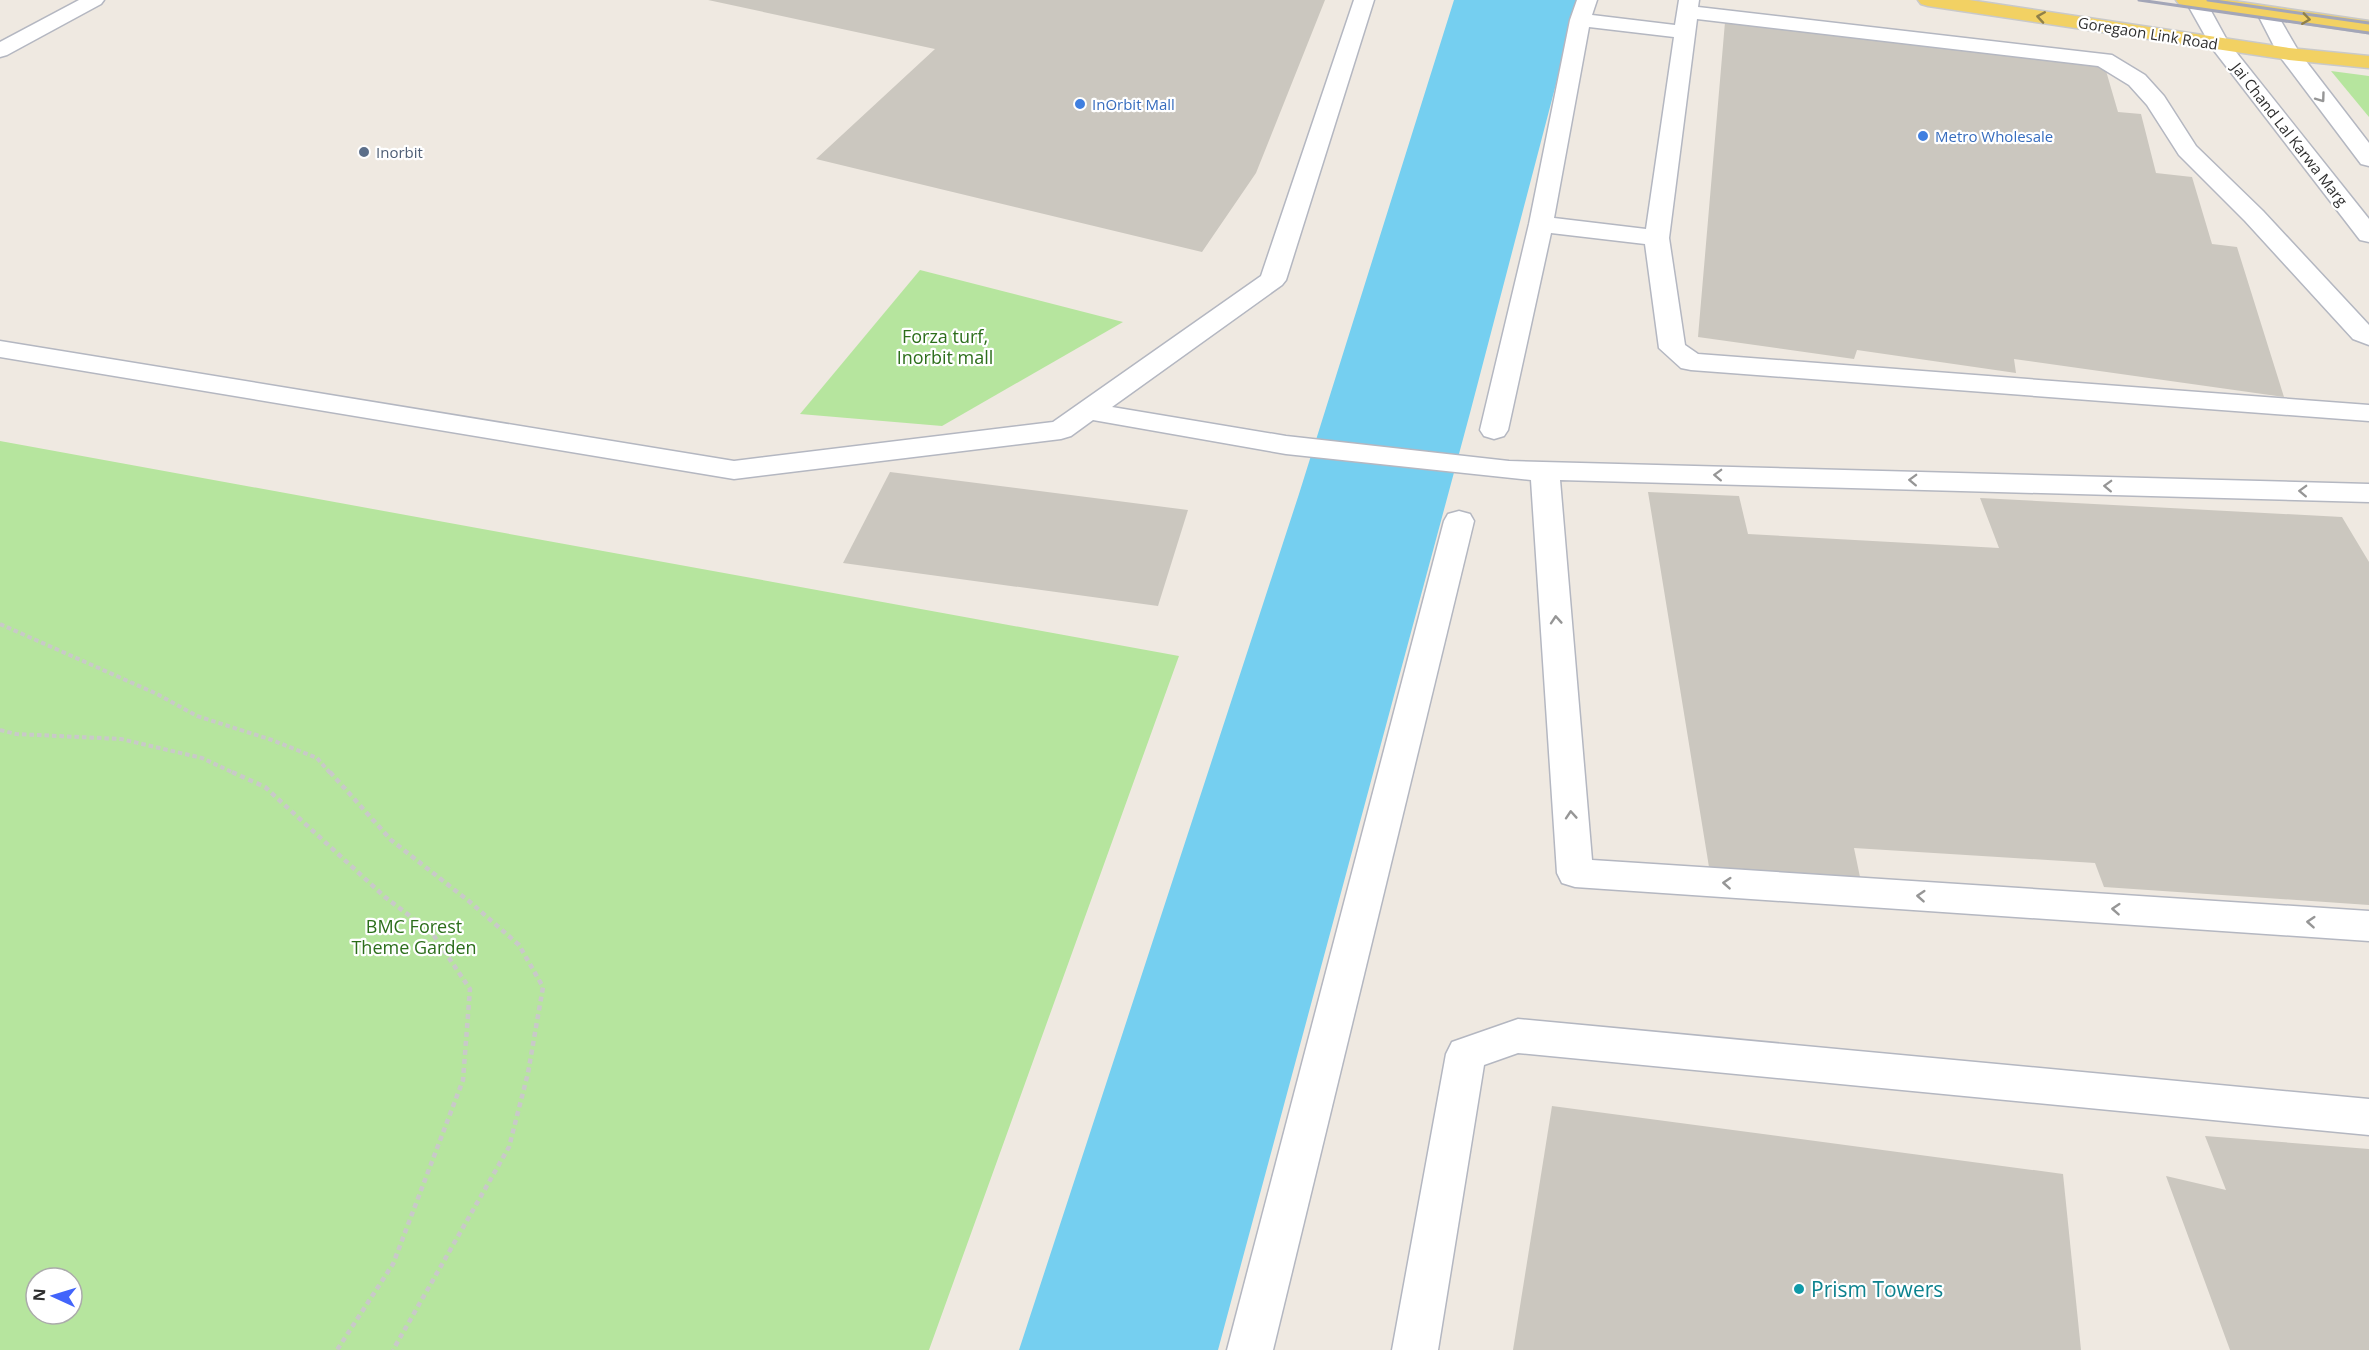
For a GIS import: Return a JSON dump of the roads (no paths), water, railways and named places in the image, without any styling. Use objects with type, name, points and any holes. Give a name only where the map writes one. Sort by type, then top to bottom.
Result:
[{"type":"main road","name":"Goregaon Link Road","points":[[1928,0],[2219,44],[2369,63]]},
{"type":"main road","points":[[2192,0],[2369,27]]},
{"type":"street","points":[[0,51],[94,0]]},
{"type":"street","points":[[0,350],[734,470],[1061,430],[1273,280],[1364,0]]},
{"type":"street","name":"Jai Chand Lal Karwa Marg","points":[[2192,0],[2219,44],[2369,235]]},
{"type":"street","points":[[1494,430],[1541,224],[1584,10],[1687,15],[1771,13],[2103,60],[2137,80],[2156,101],[2187,150],[2253,216],[2362,333],[2369,337]]},
{"type":"street","points":[[2267,13],[2289,54],[2369,159]]},
{"type":"street","points":[[1687,15],[1658,238],[1672,348],[1691,362],[2369,413]]},
{"type":"street","points":[[1541,224],[1658,238]]},
{"type":"street","points":[[1087,411],[1286,445],[1509,470],[2366,497]]},
{"type":"street","points":[[1545,470],[1575,873],[2369,926]]},
{"type":"street","points":[[1250,1350],[1460,521]]},
{"type":"street","points":[[1414,1350],[1466,1054],[1518,1036],[2369,1118]]},
{"type":"water","points":[[1454,0],[1578,0],[1470,413],[1218,1350],[1019,1350],[1299,494]]},
{"type":"railway","points":[[2139,0],[2369,33]]},
{"type":"railway","points":[[2208,0],[2369,23]]},
{"type":"place","name":"InOrbit Mall","points":[[1080,104]]},
{"type":"place","name":"Metro Wholesale","points":[[1923,136]]},
{"type":"place","name":"Inorbit","points":[[364,152]]},
{"type":"place","name":"Prism Towers","points":[[1799,1289]]},
{"type":"park label","name":"Forza turf, Inorbit mall","points":[[945,346]]},
{"type":"park label","name":"BMC Forest Theme Garden","points":[[414,936]]}]
